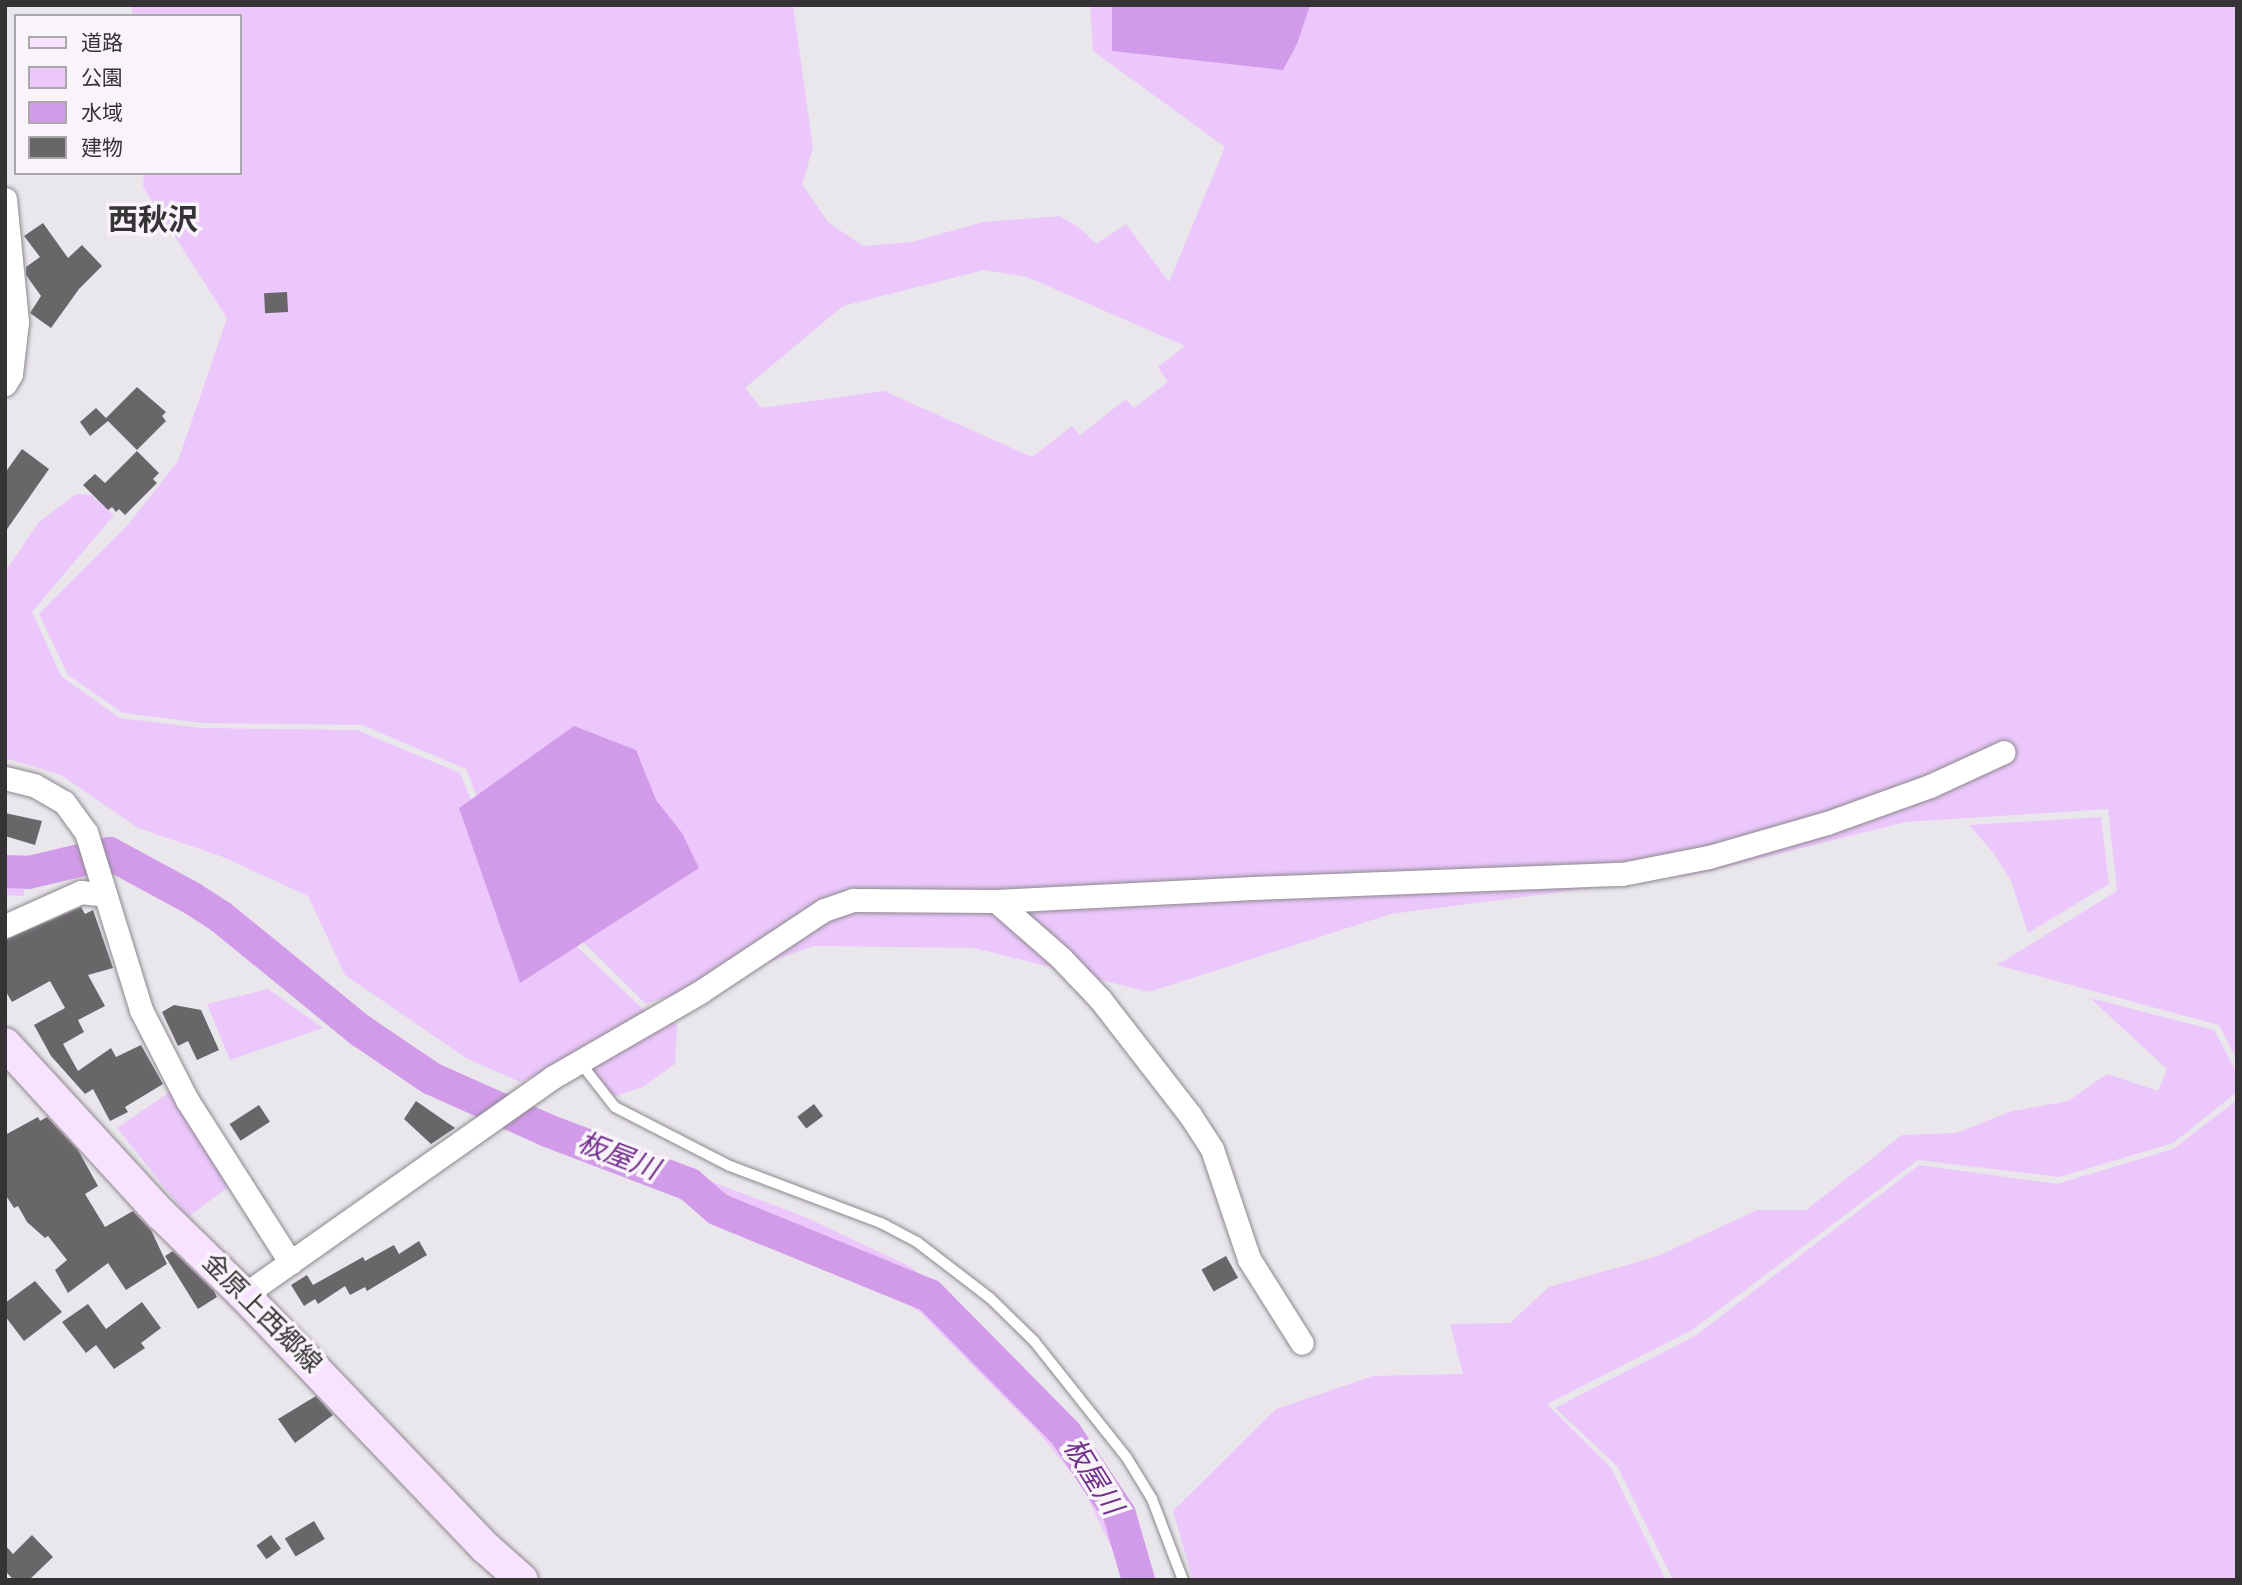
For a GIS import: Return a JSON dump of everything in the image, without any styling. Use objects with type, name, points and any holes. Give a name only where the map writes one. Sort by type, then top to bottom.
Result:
[{"type":"main road","name":"金原上西郷線","points":[[5,1044],[161,1214],[244,1295],[467,1529],[522,1580]]},
{"type":"street","points":[[5,200],[17,322],[11,374],[5,384]]},
{"type":"street","points":[[244,1295],[524,1096],[579,1061],[700,992],[824,910],[852,900],[996,901],[1253,887],[1622,874],[1709,858],[1827,823],[1930,786],[2004,752]]},
{"type":"street","points":[[5,778],[34,785],[64,802],[86,832],[141,1010],[187,1100],[291,1263]]},
{"type":"street","points":[[5,926],[81,892],[104,891]]},
{"type":"street","points":[[996,901],[1061,958],[1100,999],[1190,1115],[1212,1149],[1249,1259],[1302,1343]]},
{"type":"lane","points":[[579,1061],[615,1107],[730,1166],[881,1223],[917,1242],[990,1298],[1034,1341],[1127,1458],[1152,1499],[1183,1580]]},
{"type":"green space","points":[[130,5],[793,5],[813,148],[802,184],[828,222],[863,246],[912,242],[983,222],[1060,216],[1080,228],[1096,244],[1126,224],[1169,282],[1225,147],[1093,51],[1090,5],[2237,5],[2237,1060],[2219,1025],[1997,965],[2117,891],[2108,809],[1906,822],[1698,874],[1391,914],[1149,992],[974,948],[814,946],[646,1004],[504,864],[466,769],[362,725],[202,723],[123,713],[68,675],[39,614],[127,526],[178,461],[227,318],[143,187],[144,175],[242,175],[242,14],[133,14]],"holes":[[[984,270],[1027,277],[1185,346],[1158,367],[1168,382],[1134,408],[1126,399],[1080,435],[1072,426],[1032,457],[884,391],[761,408],[745,388],[843,306]]]},
{"type":"green space","points":[[76,494],[91,495],[114,515],[32,612],[61,676],[120,718],[202,728],[357,730],[460,773],[501,875],[644,1010],[677,1025],[675,1064],[643,1087],[613,1097],[569,1062],[520,1082],[466,1058],[345,975],[308,896],[223,857],[138,828],[61,775],[5,758],[5,572],[38,523]]},
{"type":"green space","points":[[2101,817],[2109,884],[2028,933],[2011,881],[1995,855],[1969,825]]},
{"type":"green space","points":[[5,878],[25,879],[24,896],[5,895]]},
{"type":"green space","points":[[268,989],[323,1028],[230,1060],[207,1004]]},
{"type":"green space","points":[[2090,998],[2214,1030],[2237,1073],[2237,1092],[2173,1143],[2059,1177],[1918,1160],[1692,1330],[1547,1404],[1611,1468],[1666,1580],[1193,1580],[1173,1511],[1276,1409],[1373,1376],[1463,1374],[1450,1324],[1510,1323],[1549,1287],[1658,1256],[1757,1210],[1806,1210],[1902,1135],[1956,1133],[2009,1112],[2068,1101],[2107,1074],[2158,1091],[2167,1069]]},
{"type":"green space","points":[[177,1087],[235,1182],[188,1217],[117,1128]]},
{"type":"green space","points":[[2237,1100],[2237,1580],[1673,1580],[1617,1466],[1555,1408],[1695,1336],[1919,1165],[2057,1184],[2173,1149]]},
{"type":"green space","points":[[705,1179],[805,1217],[911,1267],[947,1296],[909,1275],[715,1201]]},
{"type":"green space","points":[[862,1274],[895,1284],[941,1315],[1069,1449],[1117,1529],[1134,1580],[1123,1580],[1116,1557],[1082,1486],[1039,1433],[921,1313]]},
{"type":"water","points":[[1112,5],[1310,5],[1297,44],[1283,70],[1112,51]]},
{"type":"water","points":[[574,726],[636,750],[656,800],[682,833],[699,868],[520,983],[459,808]]},
{"type":"building","points":[[43,223],[68,258],[82,245],[102,266],[79,289],[51,328],[30,313],[41,296],[26,275],[26,267],[40,257],[24,236]]},
{"type":"building","points":[[287,292],[288,312],[265,313],[264,293]]},
{"type":"building","points":[[137,387],[166,412],[162,416],[166,421],[137,450],[108,421],[90,436],[80,422],[96,408],[106,418]]},
{"type":"building","points":[[22,449],[49,469],[5,532],[5,473]]},
{"type":"building","points":[[137,451],[159,473],[153,479],[157,483],[125,515],[119,509],[116,512],[112,507],[108,510],[83,485],[95,474],[105,483]]},
{"type":"building","points":[[5,813],[42,821],[35,845],[5,836]]},
{"type":"building","points":[[81,907],[85,914],[93,910],[113,968],[88,975],[105,1006],[78,1020],[84,1032],[63,1044],[78,1071],[111,1048],[116,1057],[141,1045],[163,1084],[125,1107],[128,1112],[110,1121],[93,1089],[85,1094],[51,1056],[34,1025],[65,1008],[50,981],[12,1002],[5,990],[5,940]]},
{"type":"building","points":[[174,1005],[201,1010],[219,1050],[197,1060],[188,1041],[178,1046],[162,1012]]},
{"type":"building","points":[[416,1101],[455,1128],[431,1144],[404,1119]]},
{"type":"building","points":[[814,1104],[823,1116],[806,1129],[797,1117]]},
{"type":"building","points":[[259,1105],[270,1122],[241,1141],[230,1124]]},
{"type":"building","points":[[38,1117],[40,1121],[47,1117],[78,1150],[98,1186],[85,1194],[105,1227],[133,1211],[151,1230],[167,1264],[126,1290],[108,1263],[68,1293],[55,1270],[67,1260],[48,1236],[45,1238],[27,1222],[18,1206],[14,1208],[5,1194],[5,1135]]},
{"type":"building","points":[[419,1241],[427,1255],[367,1291],[365,1287],[350,1295],[345,1286],[318,1304],[315,1299],[304,1306],[291,1285],[307,1275],[313,1285],[363,1257],[365,1261],[394,1245],[399,1254]]},
{"type":"building","points":[[173,1251],[217,1297],[198,1309],[165,1256]]},
{"type":"building","points":[[1226,1256],[1238,1278],[1214,1291],[1202,1270]]},
{"type":"building","points":[[35,1281],[62,1312],[24,1341],[5,1316],[5,1303]]},
{"type":"building","points":[[142,1302],[161,1328],[141,1343],[145,1348],[114,1369],[96,1345],[86,1353],[62,1322],[88,1304],[106,1329]]},
{"type":"building","points":[[316,1396],[333,1415],[295,1443],[278,1419]]},
{"type":"building","points":[[314,1521],[325,1539],[296,1557],[285,1539]]},
{"type":"building","points":[[32,1535],[53,1557],[29,1580],[14,1580],[5,1571],[5,1545],[13,1554]]},
{"type":"building","points":[[271,1535],[281,1549],[266,1559],[256,1546]]},
{"type":"waterway","name":"板屋川","points":[[5,871],[28,872],[109,853],[220,916],[360,1030],[431,1078],[547,1130],[689,1184],[718,1209],[929,1295],[1065,1433],[1119,1514],[1138,1580]]},
{"type":"district","name":"西秋沢","points":[[153,221]]}]
